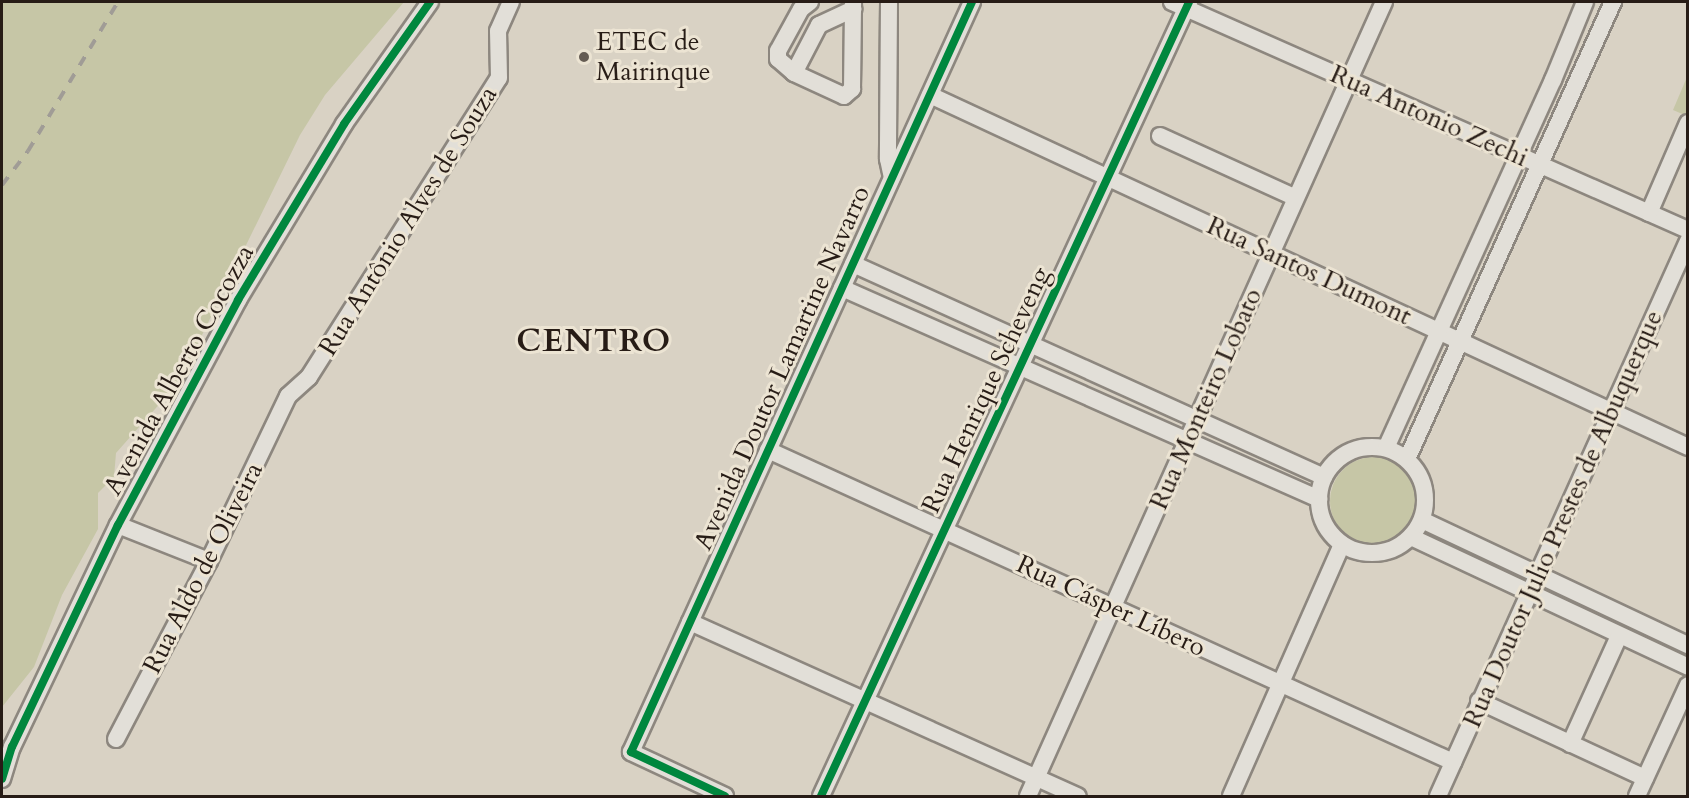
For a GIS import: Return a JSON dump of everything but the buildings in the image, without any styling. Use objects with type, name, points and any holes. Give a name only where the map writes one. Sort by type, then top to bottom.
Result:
[{"type":"street","name":"Avenida Alberto Cocozza","points":[[2,779],[12,747],[118,525],[238,300],[344,124],[430,2]]},
{"type":"street","name":"Rua Antônio Alves de Souza","points":[[288,396],[309,377],[499,78],[498,31],[511,2]]},
{"type":"street","points":[[889,2],[888,159],[892,178]]},
{"type":"street","name":"Rua Monteiro Lobato","points":[[1028,796],[1384,2]]},
{"type":"street","points":[[1386,448],[1516,155],[1553,80],[1585,2]]},
{"type":"street","points":[[1407,459],[1613,2]]},
{"type":"street","name":"Rua Antonio Zechi","points":[[1181,3],[1348,80],[1688,230]]},
{"type":"street","name":"Rua Henrique Scheveng","points":[[821,796],[1021,366],[1181,3]]},
{"type":"street","points":[[819,26],[806,5],[778,51],[778,59],[794,74],[848,94],[852,89],[853,5]]},
{"type":"street","points":[[794,74],[819,26],[853,5]]},
{"type":"street","name":"Avenida Doutor Lamartine Navarro","points":[[725,796],[631,752],[930,95],[968,6]]},
{"type":"street","name":"Rua Santos Dumont","points":[[930,95],[1688,447]]},
{"type":"street","points":[[1648,213],[1688,123]]},
{"type":"street","points":[[1160,136],[1296,198]]},
{"type":"street","name":"Rua Doutor Julio Prestes de Albuquerque","points":[[1438,796],[1527,594],[1612,412],[1688,241]]},
{"type":"street","points":[[853,264],[1324,477]]},
{"type":"street","points":[[842,288],[1189,439],[1319,500]]},
{"type":"street","name":"Rua Aldo de Oliveira","points":[[116,739],[208,561],[288,396]]},
{"type":"street","points":[[1368,446],[1386,448],[1407,459],[1424,487],[1422,520],[1411,537],[1399,546],[1378,553],[1355,551],[1342,544],[1321,517],[1319,500],[1324,477],[1335,462],[1350,451],[1368,446]]},
{"type":"street","name":"Rua Cásper Líbero","points":[[768,450],[1454,762]]},
{"type":"street","points":[[1422,520],[1688,645]]},
{"type":"street","points":[[118,525],[208,561]]},
{"type":"street","points":[[1411,537],[1527,594],[1688,668]]},
{"type":"street","points":[[1231,796],[1282,685],[1342,544]]},
{"type":"street","points":[[690,622],[1078,796]]},
{"type":"street","points":[[1570,744],[1619,636]]},
{"type":"street","points":[[1637,796],[1688,685]]},
{"type":"street","points":[[1479,701],[1645,778]]},
{"type":"green space","points":[[2,2],[404,2],[325,95],[300,135],[179,382],[116,453],[114,477],[98,493],[98,529],[62,595],[34,667],[2,707]]},
{"type":"green space","points":[[1687,77],[1687,116],[1673,110]]},
{"type":"green space","points":[[1374,457],[1391,461],[1405,470],[1414,484],[1418,501],[1414,518],[1405,532],[1391,541],[1374,545],[1357,541],[1343,532],[1334,518],[1330,501],[1334,484],[1343,470],[1357,461]]},
{"type":"railway","points":[[2,185],[28,151],[118,2]]},
{"type":"cycle path","points":[[2,779],[12,747],[118,525],[238,300],[344,124],[430,2]]},
{"type":"cycle path","points":[[725,796],[631,752],[972,2]]},
{"type":"cycle path","points":[[821,796],[1189,2]]},
{"type":"place","name":"ETEC de Mairinque","points":[[584,57]]},
{"type":"district","name":"CENTRO","points":[[594,341]]}]
